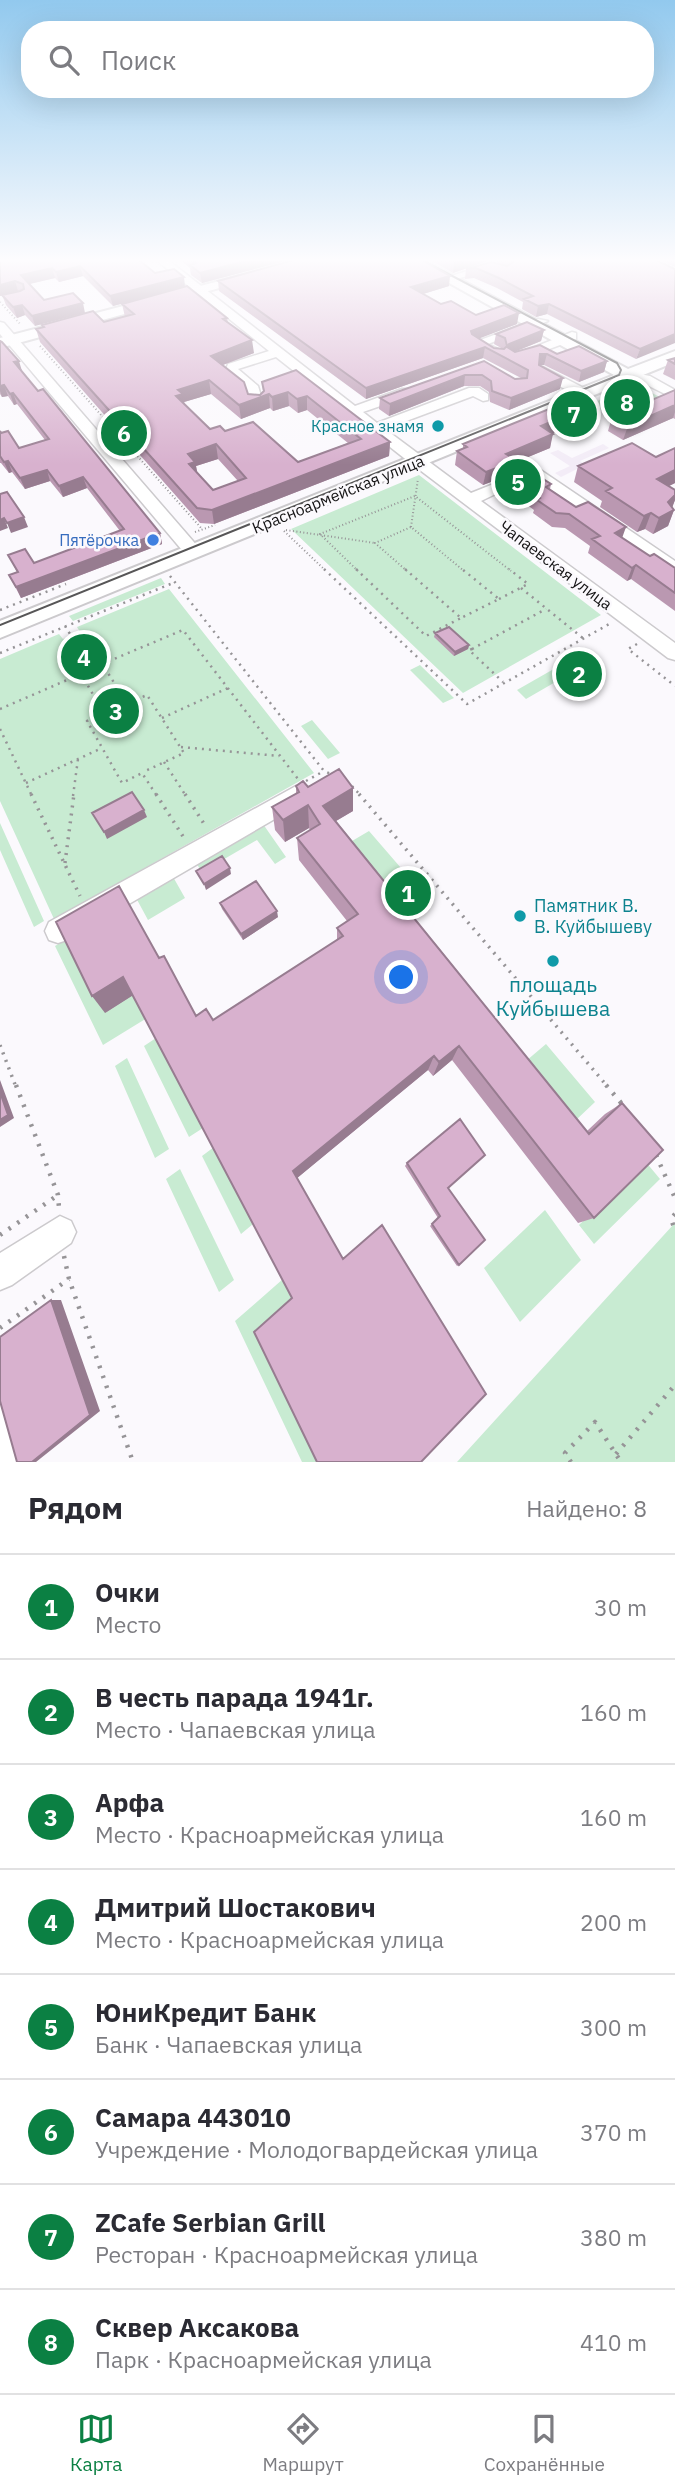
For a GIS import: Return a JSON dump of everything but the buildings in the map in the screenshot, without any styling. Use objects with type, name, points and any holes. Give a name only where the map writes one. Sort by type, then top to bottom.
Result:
[{"type":"main road","points":[[11,337],[47,328]]},
{"type":"main road","points":[[547,328],[634,373]]},
{"type":"main road","name":"Красноармейская улица","points":[[0,615],[415,464],[675,354]]},
{"type":"main road","name":"Красноармейская улица","points":[[415,464],[577,390],[634,373]]},
{"type":"main road","name":"Красноармейская улица","points":[[0,630],[189,547]]},
{"type":"street","name":"Чапаевская улица","points":[[248,328],[415,464],[469,500],[675,653]]},
{"type":"street","points":[[498,354],[478,343],[522,328]]},
{"type":"street","points":[[11,337],[189,547]]},
{"type":"street","points":[[514,357],[567,338]]},
{"type":"street","points":[[256,402],[253,388],[231,372],[233,366],[279,352]]},
{"type":"street","points":[[543,371],[577,390]]},
{"type":"street","points":[[634,373],[675,395]]},
{"type":"street","points":[[353,411],[420,387]]},
{"type":"street","points":[[374,428],[474,391],[483,397]]},
{"type":"street","points":[[519,478],[537,474],[675,569]]},
{"type":"street","points":[[469,500],[501,486]]},
{"type":"street","points":[[58,931],[332,775]]},
{"type":"street","points":[[0,1273],[60,1232]]},
{"type":"street","points":[[0,1421],[3,1431],[2,1462]]},
{"type":"path","points":[[35,341],[202,529]]},
{"type":"path","points":[[411,527],[415,464]]},
{"type":"path","points":[[320,534],[415,496]]},
{"type":"path","points":[[320,534],[426,636],[528,584],[415,496]]},
{"type":"path","points":[[375,543],[411,527]]},
{"type":"path","points":[[411,527],[499,599]]},
{"type":"path","points":[[461,618],[375,543],[283,530],[467,704],[614,622]]},
{"type":"path","points":[[171,577],[173,583],[324,771],[352,786],[627,1110]]},
{"type":"path","points":[[0,653],[173,583]]},
{"type":"path","points":[[520,588],[584,639]]},
{"type":"path","points":[[504,683],[469,650],[546,609]]},
{"type":"path","points":[[65,626],[82,653]]},
{"type":"path","points":[[446,626],[455,633]]},
{"type":"path","points":[[102,664],[183,630],[302,783]]},
{"type":"path","points":[[463,641],[472,649]]},
{"type":"path","points":[[104,713],[71,657],[92,649],[127,703]]},
{"type":"path","points":[[0,709],[80,674]]},
{"type":"path","points":[[162,718],[228,688]]},
{"type":"path","points":[[147,695],[184,752],[122,783],[87,721],[104,713],[147,695]]},
{"type":"path","points":[[0,729],[84,905]]},
{"type":"path","points":[[181,747],[280,756]]},
{"type":"path","points":[[26,783],[102,748]]},
{"type":"path","points":[[64,865],[78,759]]},
{"type":"path","points":[[164,762],[211,834]]},
{"type":"path","points":[[142,773],[190,846]]},
{"type":"path","points":[[0,1045],[58,1195],[0,1235]]},
{"type":"path","points":[[655,1153],[675,1198]]},
{"type":"path","points":[[675,1214],[671,1219],[675,1230]]},
{"type":"path","points":[[0,1328],[69,1279],[132,1462]]},
{"type":"path","points":[[616,1454],[675,1385]]},
{"type":"path","points":[[571,1462],[565,1453],[595,1422],[621,1462]]},
{"type":"shaded area","points":[[603,444],[609,448],[580,461],[585,465],[561,477],[555,473],[570,466],[550,453],[558,450],[572,458]]},
{"type":"green space","points":[[630,387],[642,388],[664,399],[617,420],[590,404]]},
{"type":"green space","points":[[419,475],[601,615],[463,693],[291,529]]},
{"type":"green space","points":[[161,578],[165,584],[73,621],[69,616]]},
{"type":"green space","points":[[169,589],[314,773],[54,919],[0,801],[0,659],[59,634],[63,639],[80,632],[77,627]]},
{"type":"green space","points":[[587,650],[597,658],[526,699],[517,690]]},
{"type":"green space","points":[[420,665],[454,698],[443,703],[410,670]]},
{"type":"green space","points":[[312,720],[340,753],[328,759],[301,726]]},
{"type":"green space","points":[[0,823],[44,921],[34,927],[0,850]]},
{"type":"green space","points":[[263,824],[286,857],[275,864],[257,840],[202,872],[196,863]]},
{"type":"green space","points":[[369,831],[401,868],[383,880],[352,841]]},
{"type":"green space","points":[[172,875],[185,898],[148,920],[135,896]]},
{"type":"green space","points":[[69,938],[135,994],[147,1018],[103,1045],[55,946]]},
{"type":"green space","points":[[156,1038],[203,1128],[189,1137],[144,1046]]},
{"type":"green space","points":[[546,1044],[595,1102],[575,1121],[526,1061]]},
{"type":"green space","points":[[127,1058],[169,1149],[155,1158],[115,1066]]},
{"type":"green space","points":[[214,1147],[253,1224],[241,1234],[202,1156]]},
{"type":"green space","points":[[645,1161],[660,1179],[594,1244],[579,1225]]},
{"type":"green space","points":[[180,1169],[234,1280],[219,1292],[166,1179]]},
{"type":"green space","points":[[545,1210],[581,1260],[520,1322],[484,1268]]},
{"type":"green space","points":[[675,1224],[675,1462],[457,1462],[673,1225]]},
{"type":"green space","points":[[283,1279],[293,1298],[323,1462],[302,1462],[235,1321]]},
{"type":"tram line","points":[[0,625],[619,375],[621,370],[617,363],[551,328]]},
{"type":"place","name":"Сквер Аксакова","points":[[627,402]]},
{"type":"place","name":"ZCafe Serbian Grill","points":[[574,414]]},
{"type":"place","name":"Красное знамя","points":[[438,426]]},
{"type":"place","name":"Самара 443010","points":[[124,433]]},
{"type":"place","name":"ЮниКредит Банк","points":[[518,482]]},
{"type":"place","name":"Пятёрочка","points":[[153,540]]},
{"type":"place","name":"Дмитрий Шостакович","points":[[84,657]]},
{"type":"place","name":"В честь парада 1941г.","points":[[579,674]]},
{"type":"place","name":"Арфа","points":[[116,711]]},
{"type":"place","name":"Очки","points":[[408,893]]},
{"type":"place","name":"Памятник В. В. Куйбышеву","points":[[520,916]]},
{"type":"place","name":"площадь Куйбышева","points":[[553,961]]}]
